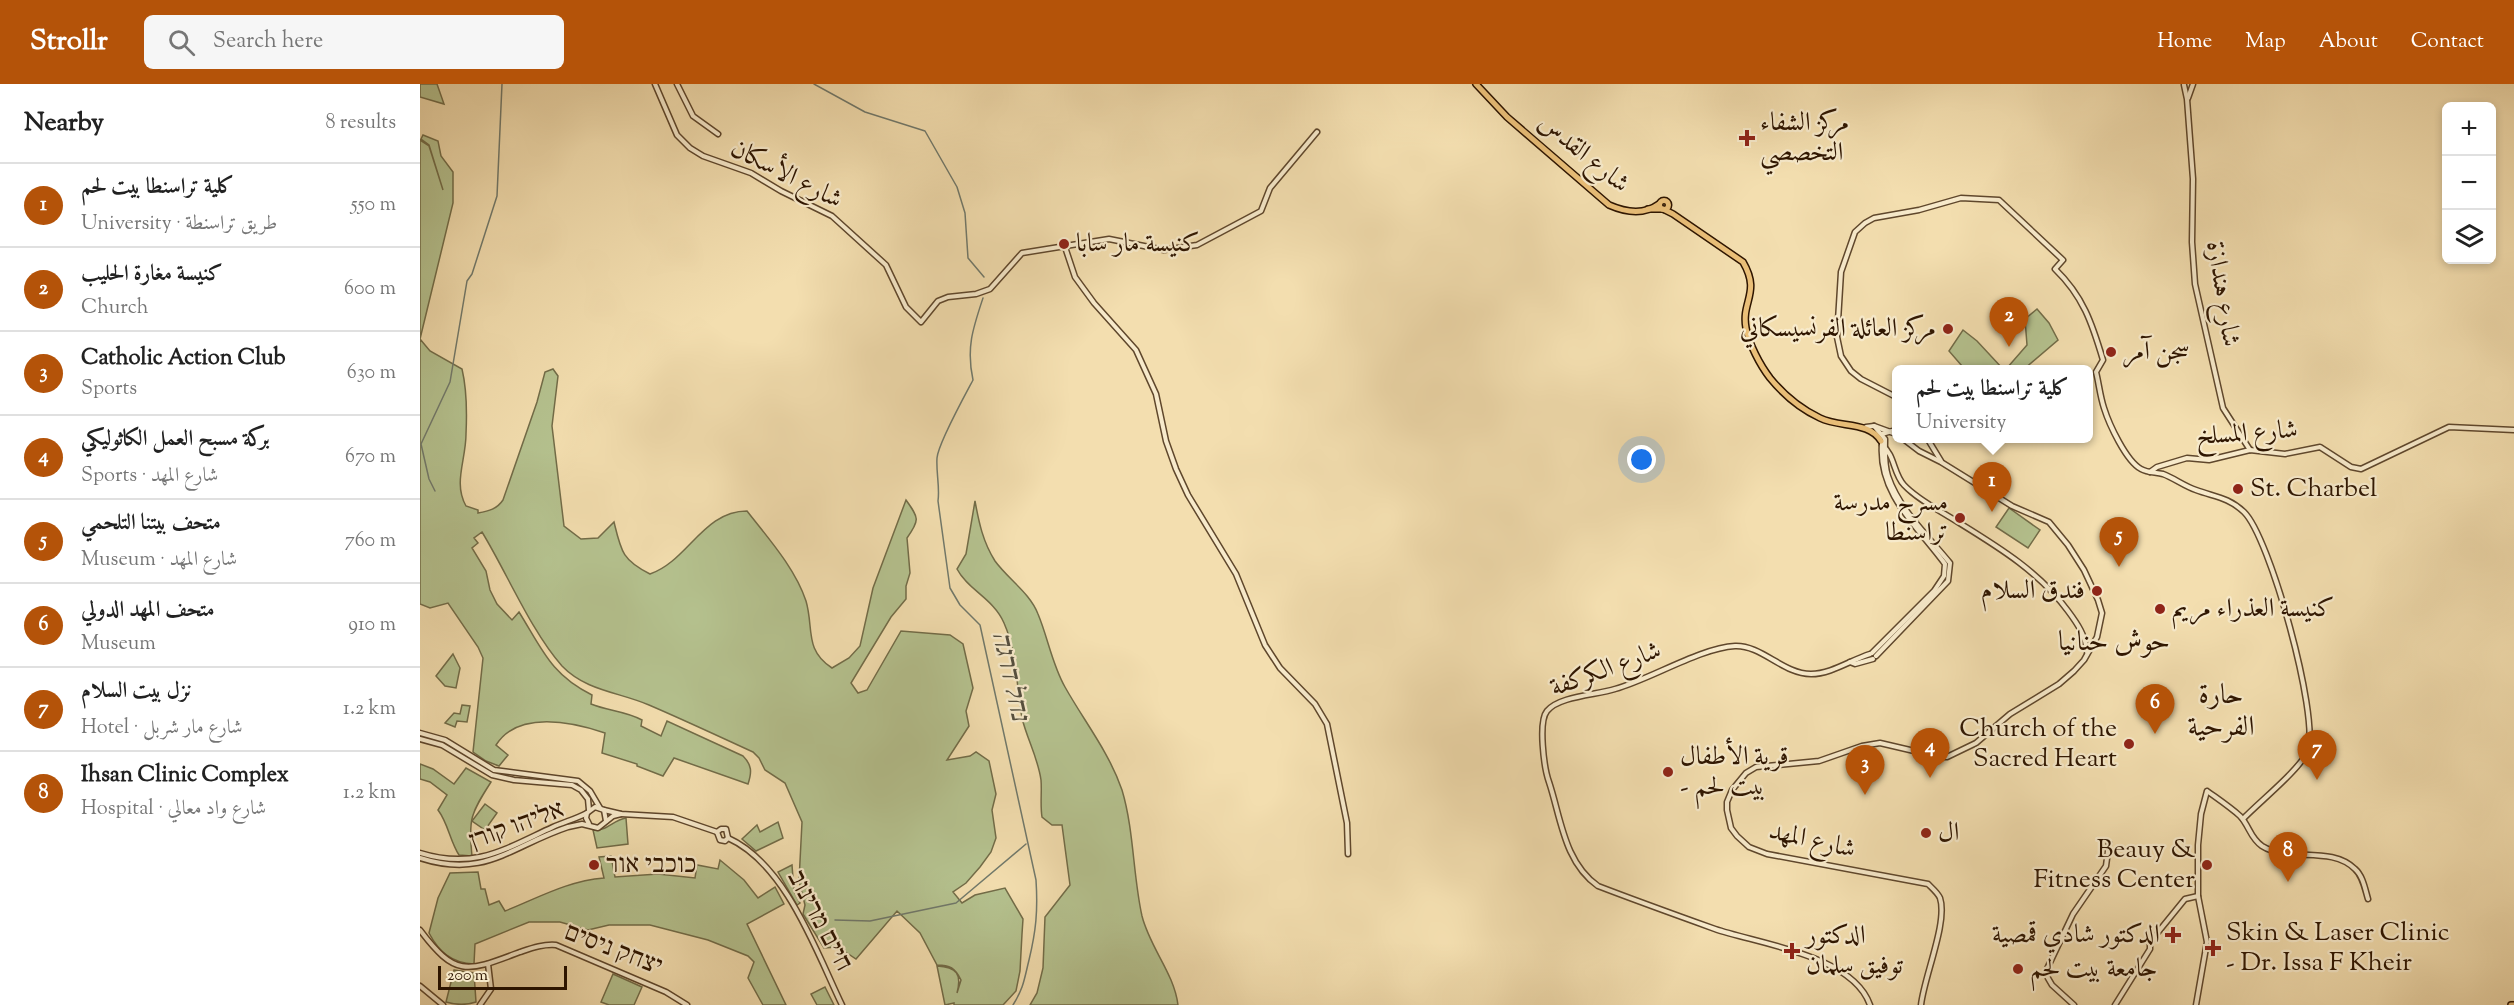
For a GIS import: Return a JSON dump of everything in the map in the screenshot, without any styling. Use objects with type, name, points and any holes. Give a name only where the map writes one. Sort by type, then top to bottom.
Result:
[{"type":"main road","name":"شارع القدس","points":[[1476,84],[1507,117],[1609,205],[1630,212],[1663,209]]},
{"type":"main road","name":"شارع القدس","points":[[1648,209],[1663,200],[1667,201]]},
{"type":"main road","points":[[1663,209],[1667,208],[1667,201]]},
{"type":"main road","points":[[1667,201],[1685,221]]},
{"type":"main road","points":[[1659,204],[1663,209],[1685,221],[1743,262],[1750,274],[1752,290],[1746,314],[1746,328],[1761,363],[1770,377],[1800,407],[1836,425],[1866,427],[1883,444]]},
{"type":"street","name":"شارع الأسكان","points":[[655,84],[677,135],[683,142],[703,156],[751,173],[781,191],[832,216],[886,265],[906,307],[921,322],[938,301],[990,289],[1022,253],[1109,239],[1164,250],[1197,245],[1261,211],[1270,188],[1317,132]]},
{"type":"street","name":"شارع الأسكان","points":[[678,84],[693,116],[718,134]]},
{"type":"street","points":[[2184,85],[2192,84]]},
{"type":"street","name":"شارع هندازة","points":[[2187,99],[2192,84]]},
{"type":"street","name":"شارع هندازة","points":[[2184,85],[2193,179],[2192,242],[2195,284],[2223,408],[2250,450]]},
{"type":"street","points":[[1892,395],[1861,379],[1851,371],[1841,356],[1837,337],[1840,272],[1855,232],[1874,218],[1919,210],[1961,198],[1999,200],[2064,260],[2055,269],[2078,295],[2094,325],[2103,360],[2096,372],[2103,406],[2116,435],[2134,463],[2149,472],[2163,474],[2196,490],[2230,500],[2246,514],[2259,535],[2276,580],[2308,706],[2309,747],[2299,764],[2243,819]]},
{"type":"street","points":[[1065,247],[1076,276],[1094,303],[1136,350],[1156,394],[1166,441],[1176,469],[1188,495],[1236,574],[1265,645],[1280,668],[1315,704],[1327,724],[1347,823],[1348,854]]},
{"type":"street","points":[[1874,426],[1882,434],[1883,444],[1890,453],[1902,484],[2012,556],[2052,591],[2076,621],[2085,637],[2088,652]]},
{"type":"street","points":[[1866,427],[1874,426],[1892,431]]},
{"type":"street","name":"شارع المسلخ","points":[[2149,472],[2157,467],[2187,458],[2209,460],[2250,450],[2285,454],[2324,448],[2348,465],[2361,469],[2449,427],[2514,430]]},
{"type":"street","points":[[1882,434],[1892,432]]},
{"type":"street","points":[[1909,443],[1941,462]]},
{"type":"street","points":[[1931,443],[1941,462]]},
{"type":"street","name":"شارع الكركفة","points":[[1870,1005],[1862,987],[1849,976],[1805,955],[1713,928],[1599,886],[1590,880],[1583,873],[1568,847],[1547,776],[1542,725],[1546,713],[1559,702],[1605,693],[1641,682],[1689,659],[1721,649],[1743,648],[1793,671],[1808,675],[1850,662],[1855,664],[1873,656],[1934,591],[1945,572],[1945,564],[1893,496],[1882,462],[1883,444]]},
{"type":"street","name":"شارع المهد","points":[[1921,1005],[1923,988],[1939,928],[1942,908],[1940,896],[1928,884],[1800,861],[1767,854],[1749,847],[1731,828],[1727,810],[1729,795],[1746,773],[1756,767],[1819,761],[1880,743],[1947,757],[1976,744],[2010,714],[2059,684],[2074,671],[2088,652],[2097,637],[2102,613],[2084,570],[2068,545],[2049,522],[2012,506],[1941,462]]},
{"type":"street","points":[[420,733],[445,740],[494,770],[578,781],[590,790],[607,815],[604,824],[598,828],[592,827],[586,821],[588,799],[575,786],[492,775],[442,745],[420,739]]},
{"type":"street","points":[[2197,1003],[2207,942],[2198,896],[2199,832],[2207,791],[2243,819],[2250,835],[2262,846],[2278,852],[2343,861],[2356,869],[2362,879],[2368,899]]},
{"type":"street","points":[[588,812],[602,809]]},
{"type":"street","name":"אליהו קורן","points":[[602,809],[621,814],[673,817],[717,832]]},
{"type":"street","name":"אליהו קורן","points":[[420,853],[443,859],[483,858],[508,850],[588,812]]},
{"type":"street","name":"אליהו קורן","points":[[604,824],[613,816],[621,814]]},
{"type":"street","name":"אליהו קורן","points":[[420,858],[442,864],[479,864],[500,858],[568,827],[582,824],[592,827]]},
{"type":"street","points":[[721,829],[726,830],[728,838],[725,841],[720,840],[717,832],[721,829]]},
{"type":"street","name":"חיים מרינוב","points":[[728,838],[754,855],[779,882],[842,1005]]},
{"type":"street","points":[[2074,1005],[2052,985],[2045,973],[2073,914],[2106,866],[2109,843]]},
{"type":"street","points":[[2115,1005],[2150,949],[2150,942],[2185,899],[2198,896]]},
{"type":"street","name":"יצחק ניסים","points":[[420,930],[437,952],[456,965],[470,968],[538,946],[556,945],[666,992],[687,1005]]},
{"type":"street","points":[[480,1005],[491,989],[488,964]]},
{"type":"street","points":[[420,986],[443,1005]]},
{"type":"green space","points":[[420,84],[437,84],[444,104],[420,97]]},
{"type":"green space","points":[[423,135],[438,141],[441,156],[453,172],[453,203],[420,339],[420,140],[429,146],[443,190],[429,145],[421,139]]},
{"type":"green space","points":[[2037,309],[2049,323],[2058,340],[2029,365],[2010,365],[2027,345],[2025,319]]},
{"type":"green space","points":[[1963,330],[1977,341],[1999,365],[1961,365],[1949,351]]},
{"type":"green space","points":[[420,339],[430,351],[462,369],[466,393],[466,418],[460,480],[462,497],[466,506],[478,510],[478,513],[498,506],[503,500],[545,372],[553,369],[558,376],[552,426],[564,526],[581,539],[598,538],[614,522],[624,554],[634,564],[650,574],[675,559],[719,519],[732,513],[747,511],[795,577],[806,601],[817,654],[832,668],[849,658],[860,646],[873,588],[906,500],[915,515],[916,523],[907,538],[910,573],[906,586],[906,599],[891,617],[851,683],[858,693],[867,690],[901,631],[950,635],[963,644],[973,688],[966,711],[969,726],[947,760],[970,756],[976,752],[989,761],[996,794],[992,810],[996,838],[991,852],[980,867],[966,883],[953,892],[962,903],[975,895],[1005,888],[1023,919],[1020,971],[1016,991],[1003,1005],[954,1005],[954,1003],[945,1005],[937,966],[949,968],[956,973],[959,981],[957,993],[961,980],[957,973],[952,968],[937,965],[920,933],[897,911],[856,959],[838,947],[824,948],[803,914],[805,905],[799,881],[802,822],[785,783],[765,770],[753,752],[649,705],[592,686],[571,674],[562,666],[540,636],[482,532],[474,538],[478,543],[472,548],[486,571],[490,590],[497,604],[512,620],[519,612],[541,649],[557,670],[592,695],[591,704],[636,717],[642,720],[641,726],[661,736],[667,721],[743,756],[751,772],[748,784],[674,758],[663,776],[637,766],[637,764],[602,753],[605,733],[562,723],[532,723],[506,734],[496,745],[508,755],[499,766],[473,752],[483,658],[448,603],[430,608],[420,604]]},
{"type":"green space","points":[[975,501],[987,547],[1000,568],[1034,606],[1061,678],[1117,776],[1129,821],[1142,916],[1150,939],[1172,982],[1178,1005],[1030,1005],[1037,993],[1043,968],[1045,917],[1070,885],[1062,825],[1052,825],[1042,817],[1040,772],[1022,718],[1009,635],[994,607],[968,583],[957,569],[966,554]]},
{"type":"green space","points":[[2009,508],[2040,530],[2028,548],[1996,527]]},
{"type":"green space","points":[[453,654],[460,668],[456,688],[445,686],[436,676]]},
{"type":"green space","points":[[462,705],[470,706],[467,722],[457,721],[455,727],[445,723],[454,713],[460,714]]},
{"type":"green space","points":[[420,764],[433,769],[454,784],[466,768],[491,782],[472,817],[470,833],[472,856],[459,855],[456,850],[438,810],[447,795],[430,782],[420,779]]},
{"type":"green space","points":[[485,804],[497,813],[485,830],[472,821]]},
{"type":"green space","points":[[626,818],[628,844],[597,848],[593,830],[602,829]]},
{"type":"green space","points":[[778,822],[783,838],[756,851],[742,839],[757,825],[760,832]]},
{"type":"green space","points":[[611,856],[615,877],[658,874],[695,878],[697,865],[718,869],[720,860],[744,880],[758,898],[775,887],[784,904],[747,924],[786,1005],[763,1005],[748,978],[754,962],[748,956],[708,940],[650,925],[609,925],[588,930],[560,922],[529,922],[475,944],[474,964],[453,959],[447,955],[437,946],[429,933],[438,898],[450,873],[478,872],[481,889],[485,889],[489,905],[499,901],[505,911],[565,886],[604,878],[599,857]]},
{"type":"green space","points":[[792,865],[794,891],[800,903],[797,905],[778,872]]},
{"type":"green space","points":[[454,970],[474,973],[476,1002],[454,1004],[446,1002]]},
{"type":"green space","points":[[613,974],[642,987],[634,1005],[609,1005],[601,1002]]},
{"type":"green space","points":[[825,987],[834,1005],[817,1005],[811,994]]},
{"type":"waterway","points":[[435,491],[429,479],[421,444],[450,382],[467,281],[472,274],[497,196],[502,84]]},
{"type":"waterway","name":"נחל דרגה","points":[[814,84],[865,112],[925,131],[957,187],[965,213],[968,258],[984,277]]},
{"type":"waterway","name":"נחל דרגה","points":[[983,298],[970,348],[973,380],[947,431],[937,458],[938,501],[950,588],[960,605],[980,625],[1036,880],[1037,911],[1033,940],[1023,983],[1013,1005]]},
{"type":"waterway","points":[[835,920],[870,921],[956,903],[1026,844]]},
{"type":"place","name":"مركز الشفاء التخصصي","points":[[1747,138]]},
{"type":"place","name":"كنيسة مار سابا","points":[[1064,244]]},
{"type":"place","name":"مركز العائلة الفرنسيسكاني","points":[[1948,329]]},
{"type":"place","name":"كنيسة مغارة الحليب","points":[[2009,347]]},
{"type":"place","name":"سجن آمر","points":[[2111,352]]},
{"type":"place","name":"St. Charbel","points":[[2238,489]]},
{"type":"place","name":"كلية تراسنطا بيت لحم","points":[[1992,512]]},
{"type":"place","name":"مسرح مدرسة تراسنطا","points":[[1960,518]]},
{"type":"place","name":"متحف بيتنا التلحمي","points":[[2119,567]]},
{"type":"place","name":"فندق السلام","points":[[2097,591]]},
{"type":"place","name":"كنيسة العذراء مريم","points":[[2160,609]]},
{"type":"place","name":"متحف المهد الدولي","points":[[2155,734]]},
{"type":"place","name":"Church of the Sacred Heart","points":[[2129,744]]},
{"type":"place","name":"قرية الأطفال - بيت لحم","points":[[1668,772]]},
{"type":"place","name":"بركة مسبح العمل الكاثوليكي","points":[[1930,778]]},
{"type":"place","name":"نزل بيت السلام","points":[[2317,780]]},
{"type":"place","name":"Catholic Action Club","points":[[1865,795]]},
{"type":"place","name":"ال","points":[[1926,833]]},
{"type":"place","name":"כוכבי אור","points":[[594,865]]},
{"type":"place","name":"Beauy & Fitness Center","points":[[2207,865]]},
{"type":"place","name":"Ihsan Clinic Complex","points":[[2288,882]]},
{"type":"place","name":"الدكتور شادي قمصية","points":[[2173,935]]},
{"type":"place","name":"Skin & Laser Clinic - Dr. Issa F Kheir","points":[[2213,948]]},
{"type":"place","name":"الدكتور توفيق سلمان","points":[[1792,951]]},
{"type":"place","name":"جامعة بيت لحم","points":[[2018,969]]},
{"type":"district","name":"حوش حنانيا","points":[[2114,643]]},
{"type":"district","name":"حارة الفرحية","points":[[2221,712]]}]
